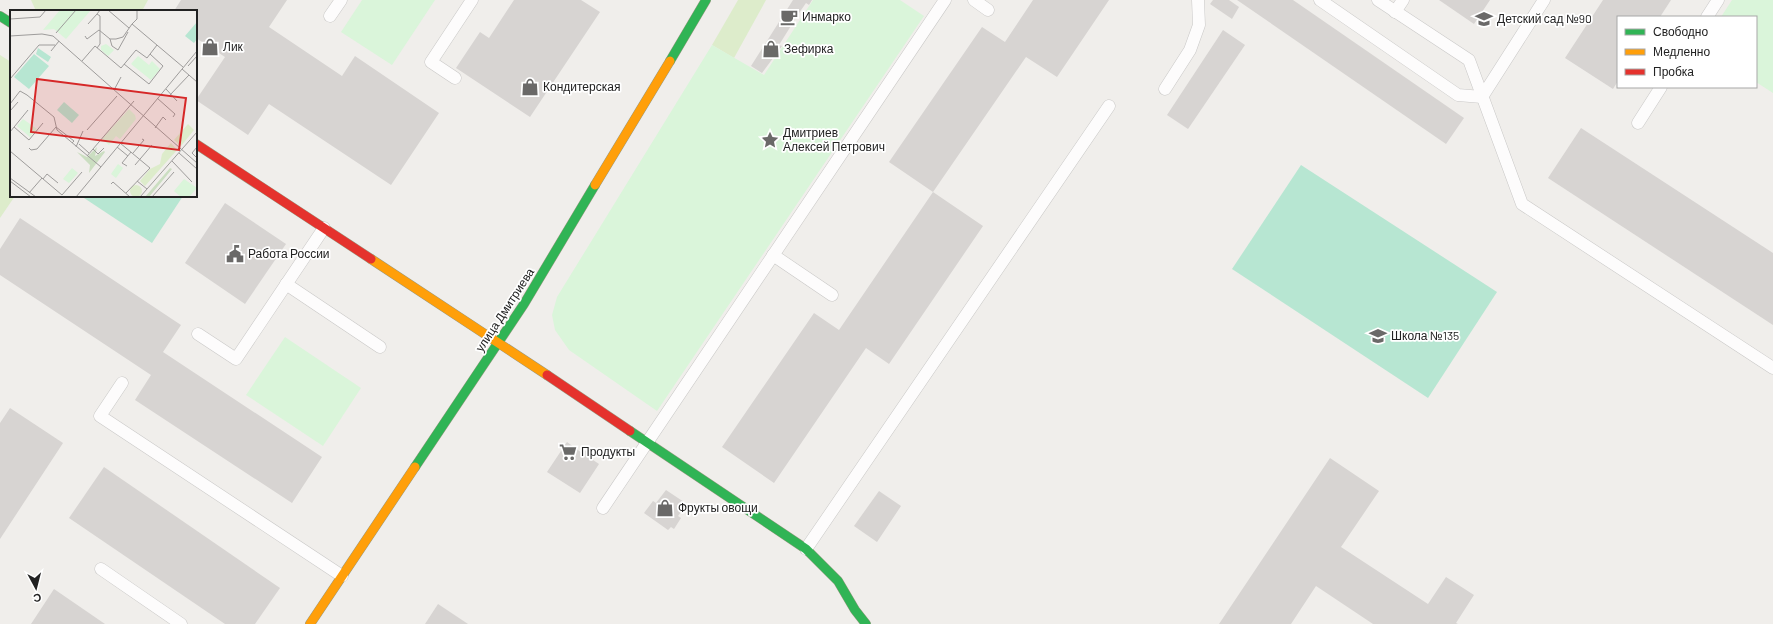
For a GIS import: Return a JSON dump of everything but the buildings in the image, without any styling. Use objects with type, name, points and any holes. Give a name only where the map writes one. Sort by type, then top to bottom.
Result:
[{"type":"street","name":"улица Дмитриева","points":[[310,624],[524,304],[704,1]]},
{"type":"street","points":[[0,16],[10,22]]},
{"type":"street","points":[[197,145],[498,342],[806,549],[838,581],[855,610],[866,624]]},
{"type":"lane","points":[[330,16],[341,0]]},
{"type":"lane","points":[[455,78],[431,62],[472,0]]},
{"type":"lane","points":[[603,508],[945,0]]},
{"type":"lane","points":[[974,0],[988,10]]},
{"type":"lane","points":[[1165,89],[1190,50],[1198,25],[1198,0]]},
{"type":"lane","points":[[1320,0],[1458,95],[1482,97]]},
{"type":"lane","points":[[1378,0],[1469,60],[1522,204],[1773,368]]},
{"type":"lane","points":[[1395,12],[1403,0]]},
{"type":"lane","points":[[1482,97],[1544,0]]},
{"type":"lane","points":[[1708,16],[1718,0]]},
{"type":"lane","points":[[1638,123],[1660,88]]},
{"type":"lane","points":[[806,549],[1109,106]]},
{"type":"lane","points":[[198,334],[236,359],[324,228]]},
{"type":"lane","points":[[773,255],[832,295]]},
{"type":"lane","points":[[286,284],[380,346]]},
{"type":"lane","points":[[122,383],[100,416],[342,576]]},
{"type":"lane","points":[[101,569],[181,624]]},
{"type":"lane","points":[[848,624],[855,610]]},
{"type":"green space","points":[[31,0],[148,0],[143,10],[36,10]]},
{"type":"green space","points":[[362,0],[435,0],[392,65],[341,32]]},
{"type":"green space","points":[[738,0],[766,0],[734,58],[712,45]]},
{"type":"green space","points":[[813,0],[900,0],[924,16],[657,411],[569,350],[555,330],[552,315],[557,297],[712,45],[764,75]]},
{"type":"green space","points":[[1732,0],[1773,0],[1773,93],[1757,83],[1757,16],[1722,16]]},
{"type":"green space","points":[[0,55],[10,61],[10,197],[14,197],[0,218]]},
{"type":"green space","points":[[1301,165],[1497,292],[1428,398],[1232,269]]},
{"type":"green space","points":[[83,197],[182,197],[152,243]]},
{"type":"green space","points":[[285,337],[361,388],[323,446],[246,395]]},
{"type":"traffic: fast","points":[[670,61],[706,0]]},
{"type":"traffic: fast","points":[[0,16],[10,22]]},
{"type":"traffic: fast","points":[[415,467],[524,304],[595,185]]},
{"type":"traffic: fast","points":[[630,431],[806,549],[838,581],[855,610],[866,624]]},
{"type":"traffic: slow","points":[[595,185],[670,61]]},
{"type":"traffic: slow","points":[[371,259],[547,375]]},
{"type":"traffic: slow","points":[[310,624],[415,467]]},
{"type":"traffic: jam","points":[[197,145],[371,259]]},
{"type":"traffic: jam","points":[[547,375],[630,431]]},
{"type":"place","name":"Инмарко","points":[[789,17]]},
{"type":"place","name":"Детский сад №90","points":[[1484,19]]},
{"type":"place","name":"Лик","points":[[210,47]]},
{"type":"place","name":"Зефирка","points":[[771,49]]},
{"type":"place","name":"Кондитерская","points":[[530,87]]},
{"type":"place","name":"Дмитриев Алексей Петрович","points":[[770,140]]},
{"type":"place","name":"Работа России","points":[[235,254]]},
{"type":"place","name":"Школа №135","points":[[1378,336]]},
{"type":"place","name":"Продукты","points":[[568,452]]},
{"type":"place","name":"Фрукты овощи","points":[[665,508]]}]
